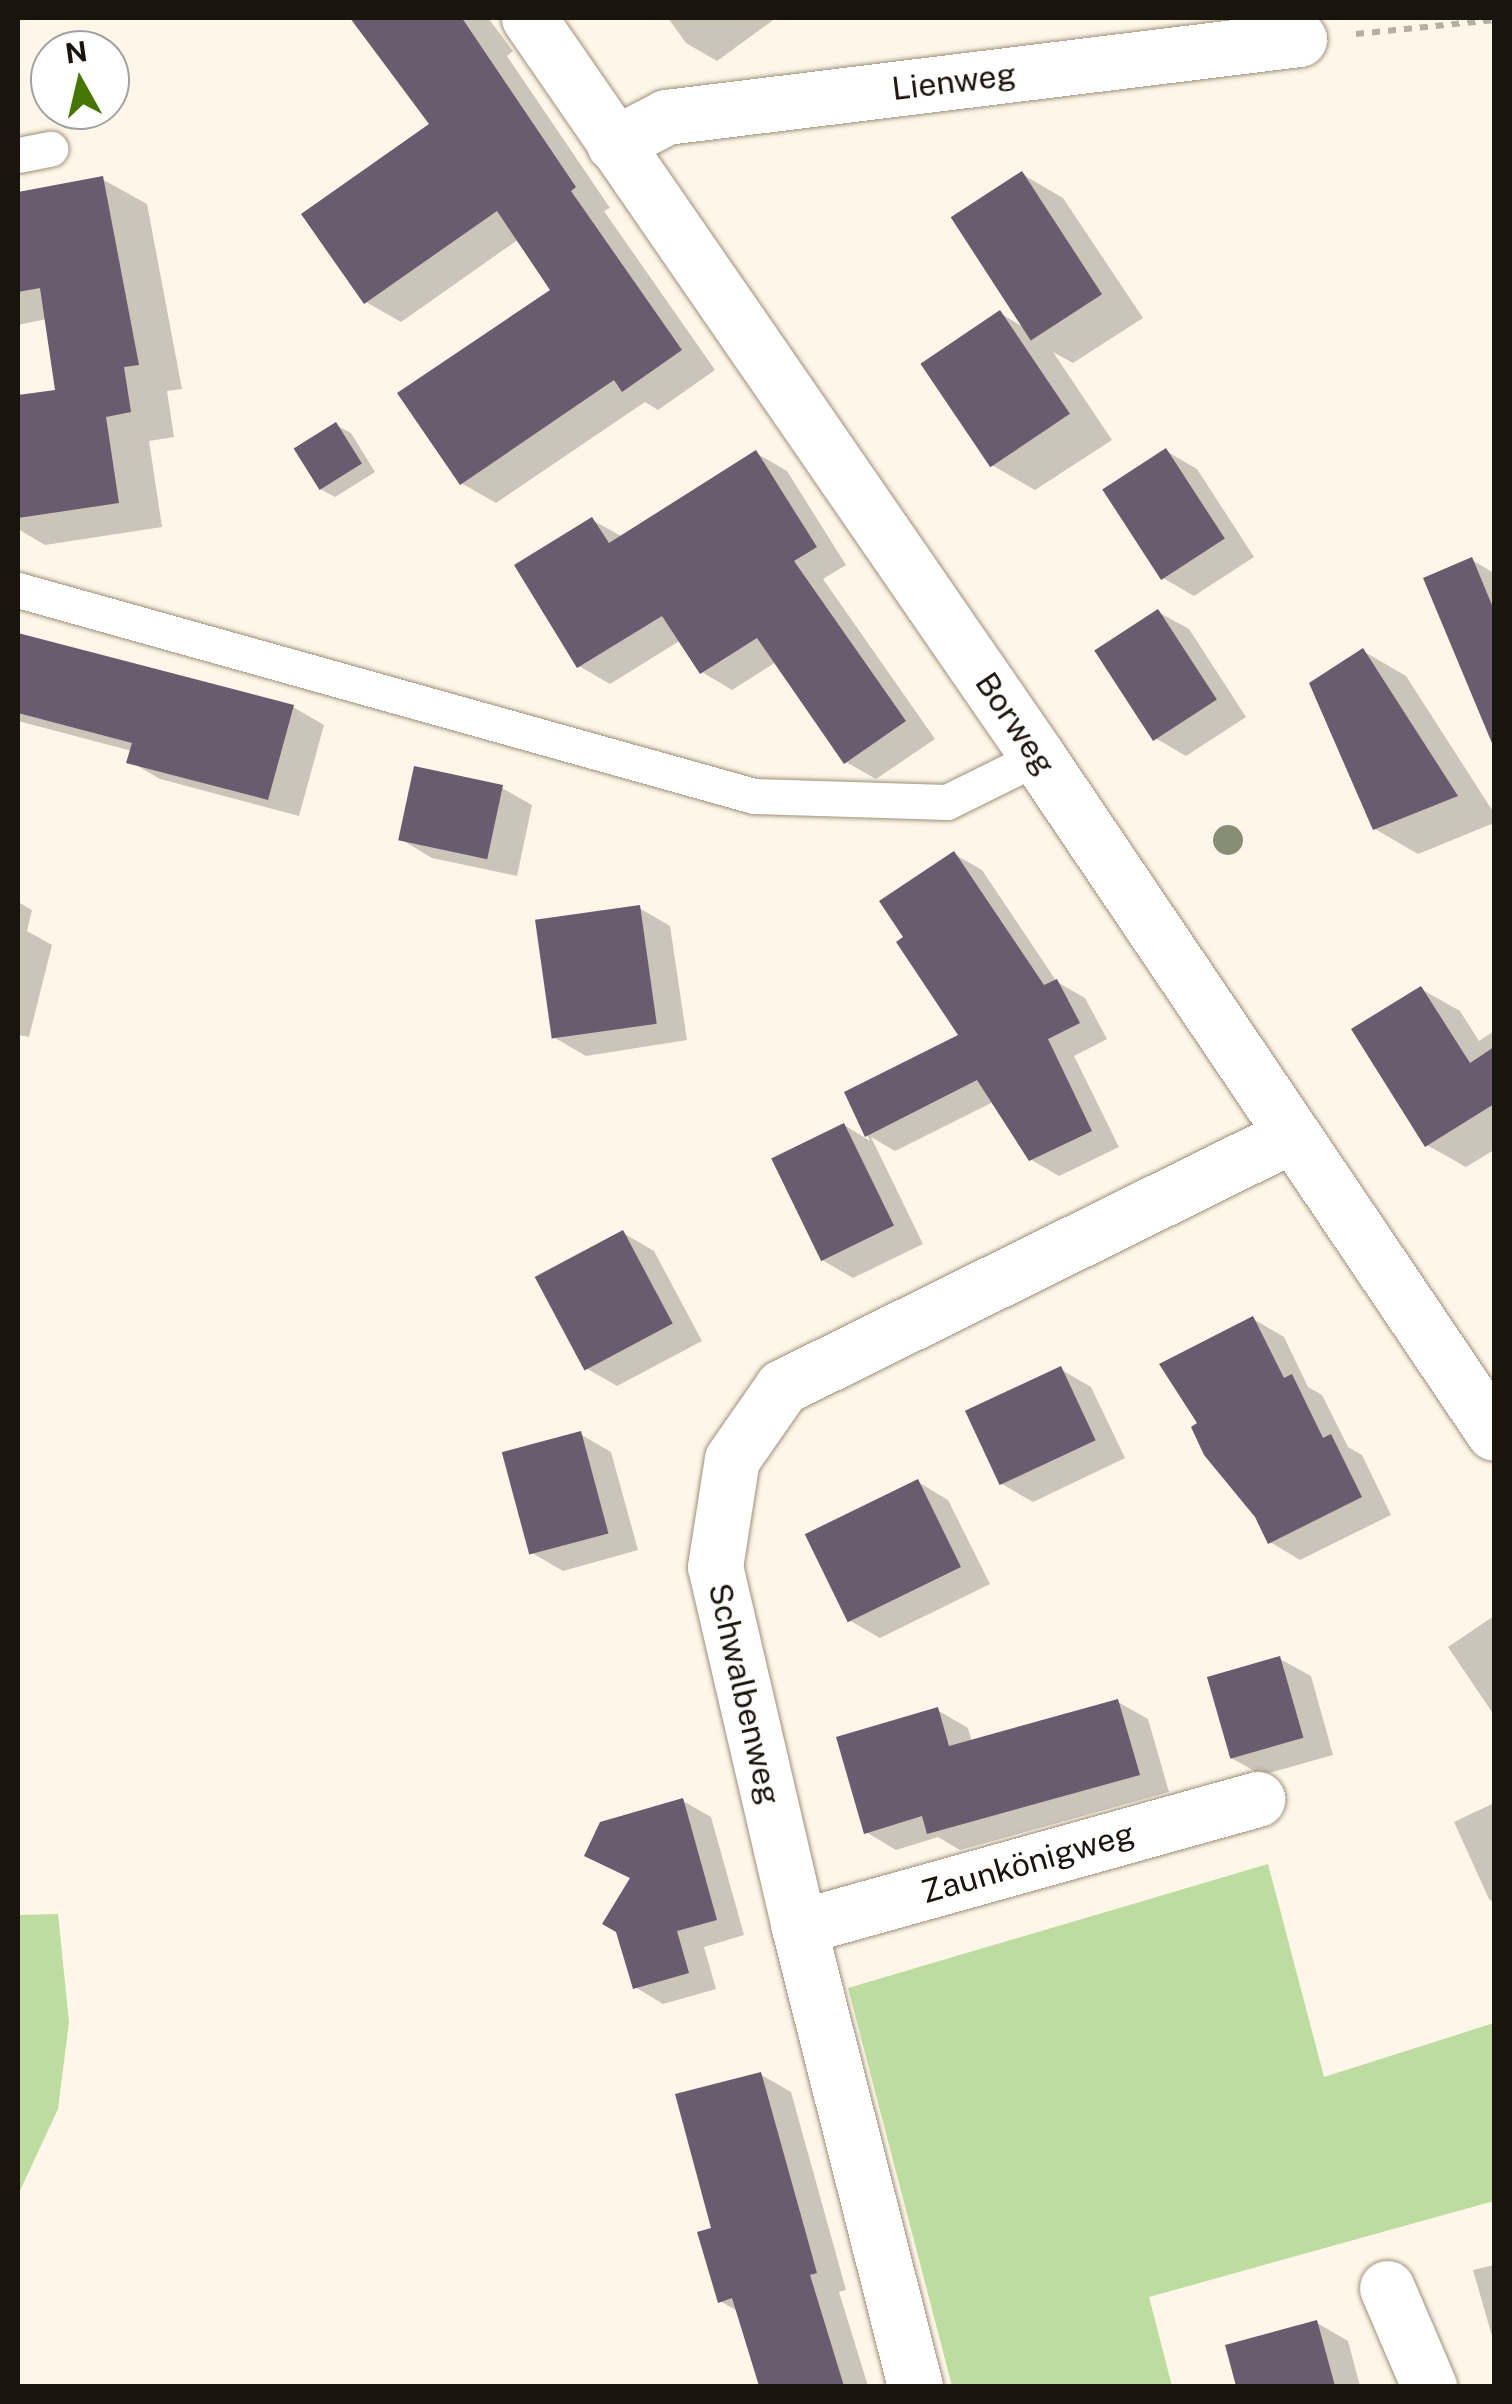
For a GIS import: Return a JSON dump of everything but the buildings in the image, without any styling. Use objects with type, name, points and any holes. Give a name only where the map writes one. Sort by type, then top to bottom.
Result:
[{"type":"street","name":"Borweg","points":[[530,18],[1038,758],[1494,1433]]},
{"type":"street","name":"Lienweg","points":[[614,144],[666,117],[1299,39]]},
{"type":"street","name":"Schwalbenweg","points":[[916,2386],[799,1927],[715,1567],[732,1459],[782,1387],[1290,1136]]},
{"type":"street","name":"Zaunkönigweg","points":[[799,1927],[1257,1799]]},
{"type":"street","points":[[1387,2288],[1429,2386]]},
{"type":"lane","points":[[18,590],[754,796],[947,802],[1038,758]]},
{"type":"path","points":[[1299,39],[1494,20]]},
{"type":"green space","points":[[1268,1864],[1324,2077],[1494,2023],[1494,2201],[1149,2297],[1172,2386],[952,2386],[848,1988]]},
{"type":"green space","points":[[58,1914],[69,2022],[58,2109],[18,2195],[18,1915]]}]
